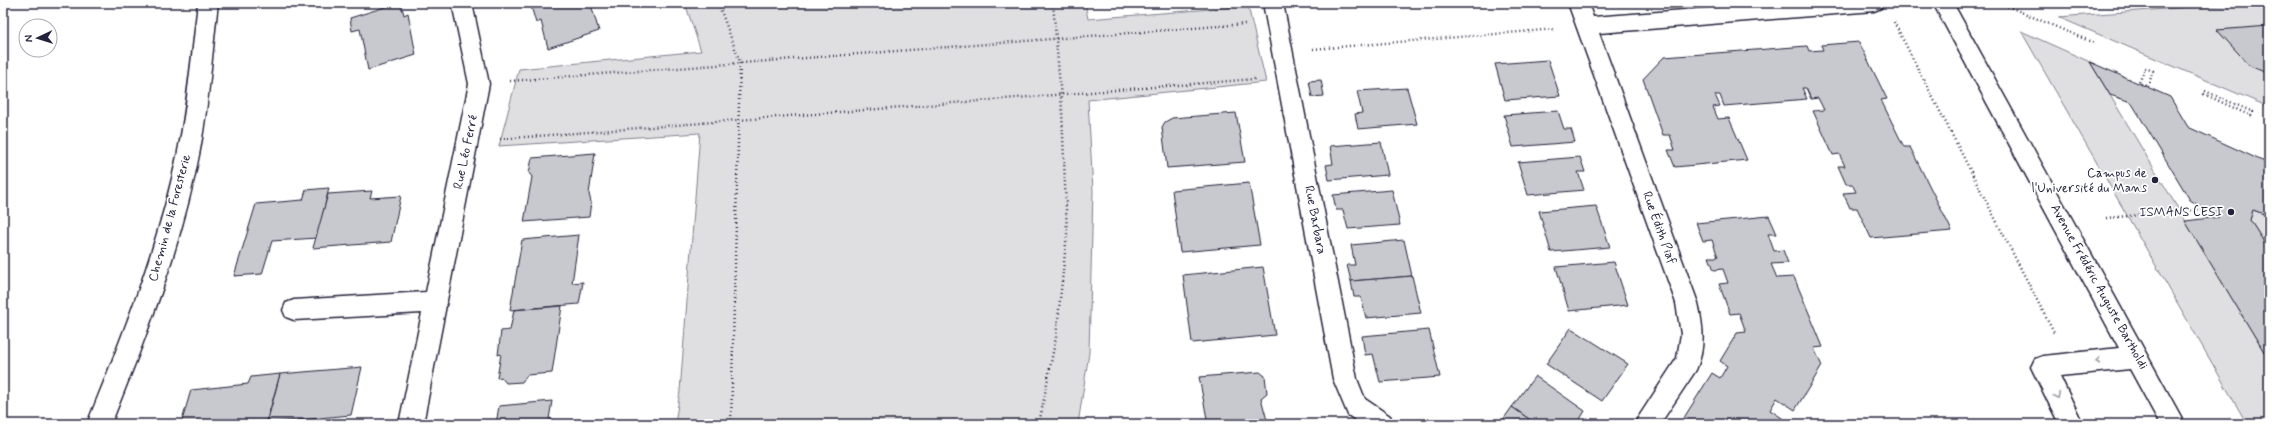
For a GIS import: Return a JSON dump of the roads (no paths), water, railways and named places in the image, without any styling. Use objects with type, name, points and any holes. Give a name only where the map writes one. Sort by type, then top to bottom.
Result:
[{"type":"street","name":"Chemin de la Foresterie","points":[[99,424],[137,330],[167,239],[189,150],[208,3]]},
{"type":"street","name":"Rue Léo Ferré","points":[[411,424],[434,302],[480,84],[462,3]]},
{"type":"street","name":"Rue Édith Piaf","points":[[1578,3],[1687,302],[1693,334],[1688,362],[1646,424]]},
{"type":"street","points":[[1586,26],[1874,3]]},
{"type":"street","name":"Avenue Frédéric Auguste Bartholdi","points":[[1943,3],[2173,424]]},
{"type":"street","name":"Rue Barbara","points":[[1275,12],[1345,379],[1356,407],[1381,424]]},
{"type":"street","points":[[294,310],[434,302]]},
{"type":"street","points":[[2071,424],[2043,367],[2137,357]]},
{"type":"place","name":"Campus de l'Université du Mans","points":[[2155,180]]},
{"type":"place","name":"ISMANS CESI","points":[[2231,212]]}]
